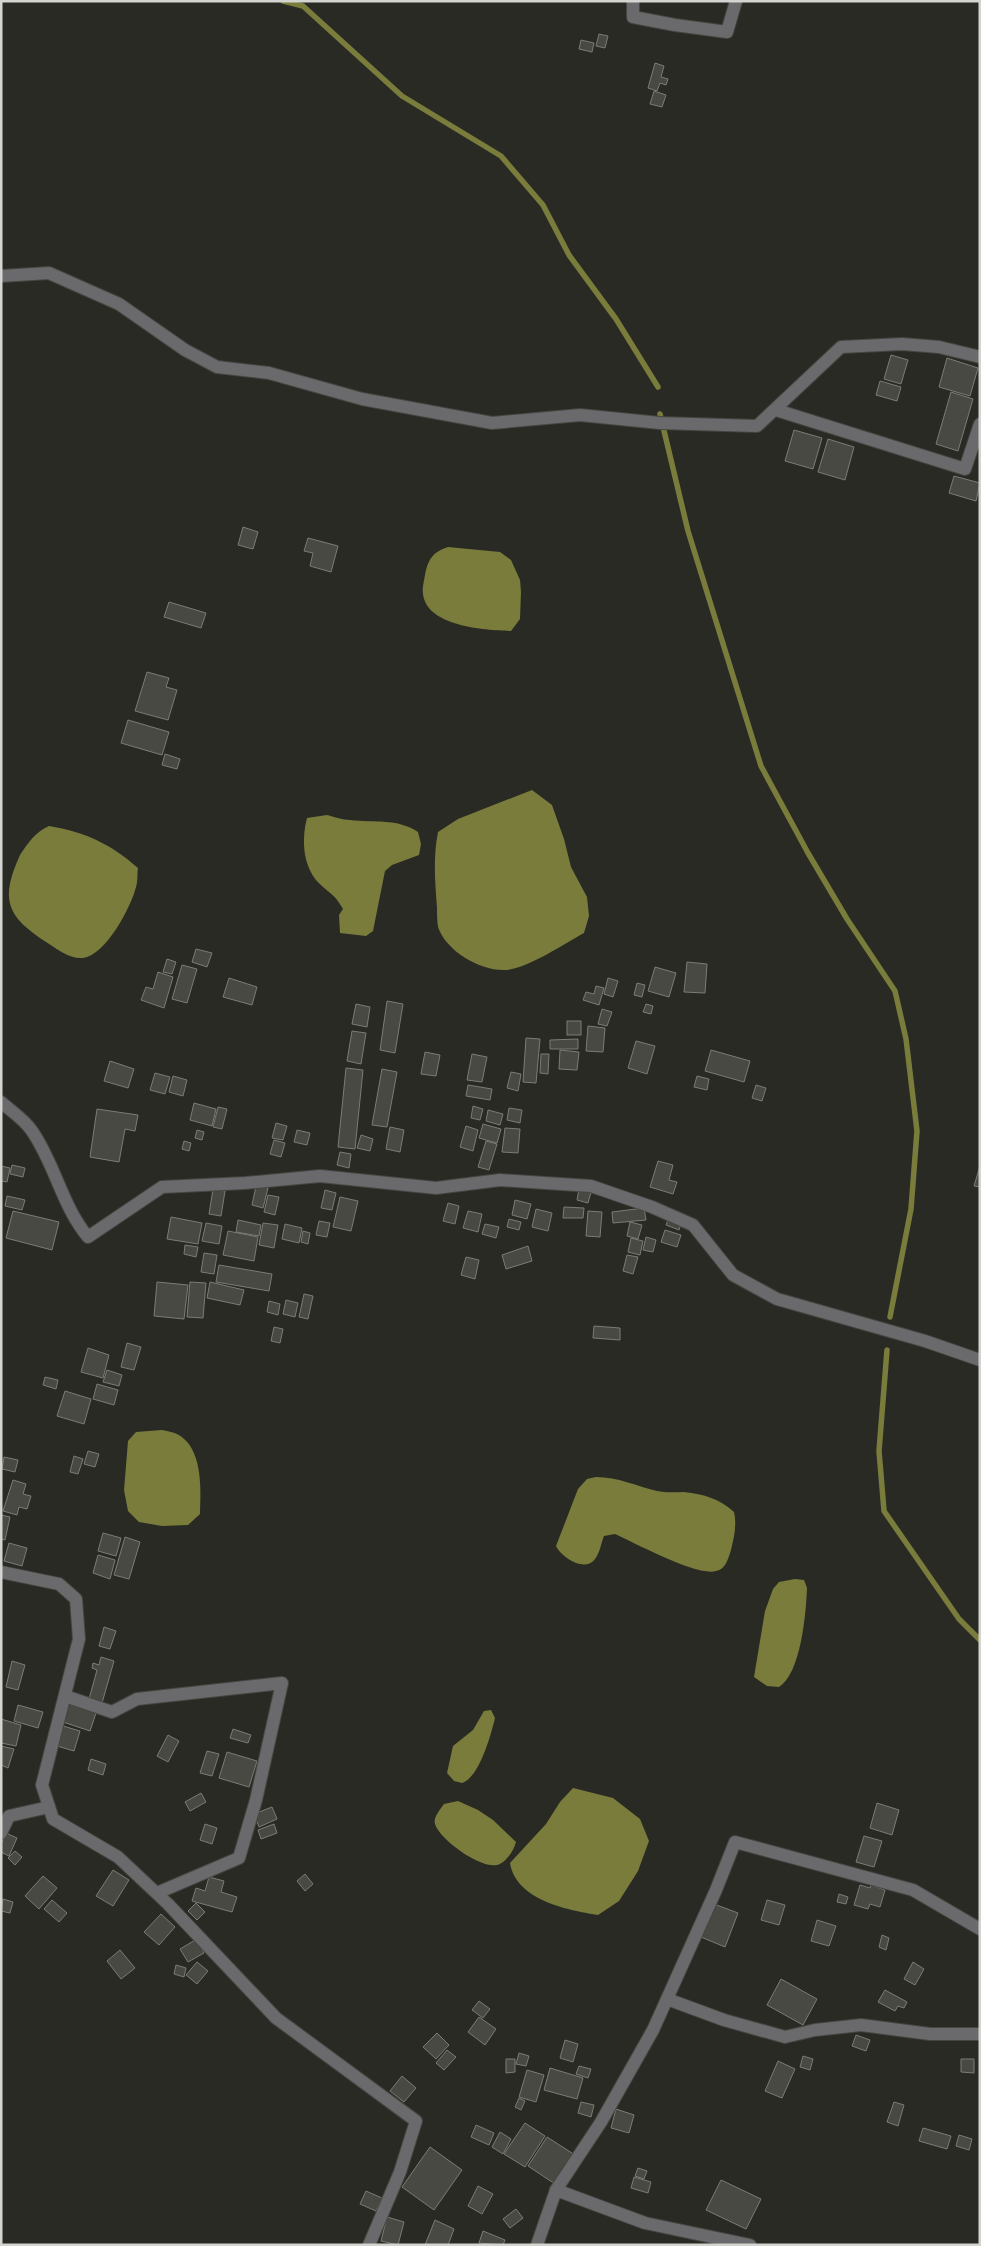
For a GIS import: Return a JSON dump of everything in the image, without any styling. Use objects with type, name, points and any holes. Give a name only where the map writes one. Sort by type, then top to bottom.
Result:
[{"type":"street","points":[[633,1],[633,16],[675,25],[727,32],[736,1]]},
{"type":"street","points":[[1,276],[49,273],[119,304],[185,350],[217,367],[269,373],[362,399],[492,423],[580,415],[660,423],[757,426],[841,347],[902,344],[939,347],[980,357]]},
{"type":"street","points":[[776,410],[965,469],[980,424]]},
{"type":"street","points":[[1,1102],[31,1129],[56,1175],[76,1222],[88,1237],[162,1187],[245,1183],[320,1176],[436,1188],[500,1180],[591,1186],[652,1206],[693,1225],[733,1275],[777,1299],[980,1360]]},
{"type":"street","points":[[1,1572],[59,1584],[76,1599],[79,1639],[42,1785],[53,1820],[118,1857],[157,1893],[276,2018],[416,2121],[400,2172],[369,2245]]},
{"type":"street","points":[[65,1696],[112,1712],[137,1699],[282,1683],[256,1800],[239,1858],[157,1893]]},
{"type":"street","points":[[1,1832],[9,1816],[49,1807]]},
{"type":"street","points":[[536,2245],[556,2190],[602,2122],[653,2030],[735,1842],[913,1890],[980,1929]]},
{"type":"street","points":[[667,1999],[724,2020],[785,2037],[815,2030],[861,2025],[930,2034],[980,2034]]},
{"type":"street","points":[[556,2190],[645,2223],[750,2245]]},
{"type":"shaded area","points":[[448,547],[500,552],[511,560],[520,580],[521,592],[520,619],[511,631],[473,628],[446,620],[435,614],[427,605],[423,589],[428,565],[438,551]]},
{"type":"shaded area","points":[[532,790],[552,805],[564,839],[571,867],[587,897],[589,916],[584,933],[534,961],[514,969],[505,970],[485,967],[465,958],[456,951],[442,936],[438,927],[435,851],[438,832],[458,819]]},
{"type":"shaded area","points":[[327,815],[347,820],[394,823],[418,832],[421,844],[419,855],[392,865],[385,871],[373,931],[366,936],[340,933],[339,915],[343,909],[336,898],[316,879],[307,864],[304,836],[307,818]]},
{"type":"shaded area","points":[[49,826],[97,840],[118,852],[138,868],[137,885],[129,906],[116,929],[100,948],[92,955],[83,958],[63,953],[33,933],[22,924],[10,905],[10,884],[20,855],[36,835]]},
{"type":"shaded area","points":[[162,1430],[175,1433],[185,1440],[192,1448],[196,1458],[200,1481],[200,1514],[188,1525],[162,1526],[139,1522],[128,1511],[124,1490],[128,1441],[136,1432]]},
{"type":"shaded area","points":[[596,1477],[619,1480],[660,1492],[698,1494],[717,1500],[729,1507],[734,1512],[735,1527],[728,1560],[719,1570],[707,1572],[666,1558],[615,1534],[604,1536],[598,1554],[591,1563],[580,1564],[568,1559],[556,1546],[578,1489],[587,1479]]},
{"type":"shaded area","points":[[795,1579],[804,1580],[807,1588],[801,1642],[793,1669],[786,1680],[779,1687],[767,1686],[754,1677],[765,1611],[773,1589],[779,1582]]},
{"type":"shaded area","points":[[491,1710],[495,1718],[479,1765],[474,1773],[462,1783],[454,1781],[447,1773],[453,1746],[473,1730],[484,1711]]},
{"type":"shaded area","points":[[573,1788],[613,1798],[640,1819],[649,1841],[638,1871],[619,1901],[598,1915],[558,1906],[532,1894],[514,1876],[510,1863],[546,1824],[560,1802]]},
{"type":"shaded area","points":[[458,1801],[478,1810],[493,1820],[516,1842],[503,1862],[497,1865],[481,1863],[462,1852],[438,1831],[435,1821],[439,1811],[444,1804]]},
{"type":"building","points":[[599,34],[608,36],[605,48],[596,46]]},
{"type":"building","points":[[581,40],[594,43],[592,52],[579,49]]},
{"type":"building","points":[[655,63],[664,66],[661,77],[668,79],[666,85],[660,83],[657,91],[648,88]]},
{"type":"building","points":[[654,91],[666,95],[662,107],[650,104]]},
{"type":"building","points":[[891,355],[908,360],[901,384],[884,379]]},
{"type":"building","points":[[947,358],[978,368],[970,396],[939,387]]},
{"type":"building","points":[[880,381],[901,387],[897,401],[876,395]]},
{"type":"building","points":[[951,392],[973,399],[958,451],[936,444]]},
{"type":"building","points":[[794,430],[822,438],[813,469],[785,461]]},
{"type":"building","points":[[828,439],[854,447],[845,480],[818,472]]},
{"type":"building","points":[[954,476],[980,483],[976,501],[949,493]]},
{"type":"building","points":[[243,527],[258,532],[253,549],[238,545]]},
{"type":"building","points":[[308,538],[338,546],[331,572],[310,566],[313,553],[304,551]]},
{"type":"building","points":[[169,602],[206,613],[201,628],[164,617]]},
{"type":"building","points":[[147,672],[169,678],[166,687],[177,690],[168,720],[135,711]]},
{"type":"building","points":[[128,720],[169,732],[162,755],[121,743]]},
{"type":"building","points":[[165,754],[180,759],[177,769],[162,765]]},
{"type":"building","points":[[196,949],[212,953],[207,967],[192,962]]},
{"type":"building","points":[[167,959],[176,962],[172,974],[163,972]]},
{"type":"building","points":[[687,962],[707,964],[705,993],[684,992]]},
{"type":"building","points":[[182,965],[197,969],[187,1003],[172,999]]},
{"type":"building","points":[[655,967],[676,973],[669,997],[648,991]]},
{"type":"building","points":[[158,972],[173,977],[164,1008],[141,1000],[146,987],[153,989]]},
{"type":"building","points":[[229,978],[257,987],[252,1005],[223,997]]},
{"type":"building","points":[[608,978],[618,981],[613,997],[604,994]]},
{"type":"building","points":[[637,983],[645,985],[642,997],[634,995]]},
{"type":"building","points":[[596,986],[604,988],[599,1005],[583,1000],[586,992],[594,994]]},
{"type":"building","points":[[387,1001],[403,1004],[395,1053],[380,1050]]},
{"type":"building","points":[[356,1004],[370,1007],[367,1027],[352,1024]]},
{"type":"building","points":[[646,1004],[653,1006],[651,1014],[643,1012]]},
{"type":"building","points":[[602,1009],[612,1012],[607,1026],[598,1024]]},
{"type":"building","points":[[567,1021],[581,1021],[581,1035],[567,1035]]},
{"type":"building","points":[[588,1026],[605,1028],[603,1052],[586,1051]]},
{"type":"building","points":[[352,1031],[366,1033],[361,1064],[347,1061]]},
{"type":"building","points":[[526,1038],[540,1039],[536,1083],[523,1082]]},
{"type":"building","points":[[578,1039],[578,1049],[550,1049],[550,1040]]},
{"type":"building","points":[[636,1041],[655,1046],[647,1074],[628,1068]]},
{"type":"building","points":[[560,1050],[579,1052],[577,1070],[559,1069]]},
{"type":"building","points":[[711,1050],[750,1061],[744,1082],[705,1071]]},
{"type":"building","points":[[425,1052],[440,1055],[436,1076],[421,1074]]},
{"type":"building","points":[[472,1054],[487,1057],[482,1082],[467,1080]]},
{"type":"building","points":[[541,1054],[549,1054],[548,1074],[540,1073]]},
{"type":"building","points":[[110,1061],[134,1069],[128,1088],[104,1081]]},
{"type":"building","points":[[346,1068],[363,1070],[355,1149],[338,1147]]},
{"type":"building","points":[[382,1069],[397,1072],[387,1127],[372,1125]]},
{"type":"building","points":[[511,1072],[521,1074],[518,1091],[507,1088]]},
{"type":"building","points":[[155,1073],[170,1077],[165,1094],[150,1090]]},
{"type":"building","points":[[173,1076],[187,1080],[183,1096],[169,1092]]},
{"type":"building","points":[[697,1076],[709,1079],[707,1090],[694,1087]]},
{"type":"building","points":[[468,1085],[492,1089],[490,1100],[466,1096]]},
{"type":"building","points":[[756,1085],[766,1088],[762,1101],[752,1098]]},
{"type":"building","points":[[194,1103],[216,1109],[212,1126],[190,1120]]},
{"type":"building","points":[[473,1106],[483,1109],[480,1120],[471,1118]]},
{"type":"building","points":[[218,1107],[227,1109],[222,1129],[213,1127]]},
{"type":"building","points":[[509,1108],[522,1110],[520,1123],[507,1120]]},
{"type":"building","points":[[97,1109],[138,1115],[135,1131],[125,1129],[119,1162],[90,1157]]},
{"type":"building","points":[[488,1110],[503,1114],[500,1125],[486,1121]]},
{"type":"building","points":[[276,1123],[287,1126],[283,1140],[272,1138]]},
{"type":"building","points":[[483,1124],[501,1129],[497,1143],[479,1138]]},
{"type":"building","points":[[466,1126],[478,1130],[473,1151],[460,1147]]},
{"type":"building","points":[[390,1127],[404,1130],[400,1152],[386,1149]]},
{"type":"building","points":[[505,1128],[520,1129],[518,1153],[502,1152]]},
{"type":"building","points":[[197,1130],[204,1132],[202,1140],[195,1138]]},
{"type":"building","points":[[297,1130],[310,1133],[307,1145],[294,1142]]},
{"type":"building","points":[[361,1135],[373,1139],[370,1151],[357,1148]]},
{"type":"building","points":[[274,1140],[285,1143],[281,1157],[270,1154]]},
{"type":"building","points":[[184,1141],[191,1143],[189,1151],[182,1149]]},
{"type":"building","points":[[486,1141],[497,1144],[489,1170],[478,1167]]},
{"type":"building","points":[[340,1152],[351,1154],[349,1168],[337,1165]]},
{"type":"building","points":[[658,1161],[673,1165],[669,1180],[677,1182],[673,1194],[650,1187]]},
{"type":"building","points":[[12,1165],[25,1168],[23,1177],[10,1174]]},
{"type":"building","points":[[1,1166],[10,1168],[7,1182],[1,1181]]},
{"type":"building","points":[[980,1166],[980,1187],[974,1186]]},
{"type":"building","points":[[256,1186],[268,1188],[263,1208],[252,1205]]},
{"type":"building","points":[[213,1189],[225,1191],[221,1216],[209,1214]]},
{"type":"building","points":[[579,1189],[591,1192],[588,1203],[577,1200]]},
{"type":"building","points":[[325,1190],[336,1193],[332,1210],[321,1208]]},
{"type":"building","points":[[268,1195],[279,1197],[275,1215],[264,1212]]},
{"type":"building","points":[[7,1196],[25,1200],[22,1210],[5,1206]]},
{"type":"building","points":[[340,1197],[358,1201],[351,1231],[333,1227]]},
{"type":"building","points":[[515,1200],[531,1204],[527,1219],[512,1215]]},
{"type":"building","points":[[448,1203],[459,1206],[455,1224],[443,1221]]},
{"type":"building","points":[[564,1207],[584,1208],[583,1218],[563,1218]]},
{"type":"building","points":[[644,1208],[646,1220],[613,1223],[612,1212]]},
{"type":"building","points":[[536,1209],[552,1213],[548,1231],[532,1227]]},
{"type":"building","points":[[13,1211],[59,1222],[52,1250],[6,1238]]},
{"type":"building","points":[[468,1211],[482,1214],[478,1232],[463,1228]]},
{"type":"building","points":[[588,1211],[602,1212],[600,1237],[586,1236]]},
{"type":"building","points":[[171,1217],[202,1223],[198,1244],[167,1239]]},
{"type":"building","points":[[669,1217],[682,1221],[679,1230],[666,1225]]},
{"type":"building","points":[[509,1219],[521,1222],[519,1230],[507,1227]]},
{"type":"building","points":[[238,1220],[261,1225],[259,1236],[236,1232]]},
{"type":"building","points":[[319,1221],[330,1223],[327,1237],[316,1235]]},
{"type":"building","points":[[630,1222],[642,1225],[638,1239],[627,1236]]},
{"type":"building","points":[[206,1223],[222,1226],[219,1244],[202,1241]]},
{"type":"building","points":[[263,1223],[278,1225],[274,1248],[259,1245]]},
{"type":"building","points":[[285,1224],[302,1228],[299,1243],[282,1239]]},
{"type":"building","points":[[485,1224],[499,1227],[496,1238],[482,1234]]},
{"type":"building","points":[[665,1230],[681,1235],[677,1247],[661,1242]]},
{"type":"building","points":[[228,1231],[258,1237],[254,1261],[223,1255]]},
{"type":"building","points":[[303,1231],[310,1233],[308,1244],[301,1242]]},
{"type":"building","points":[[646,1237],[656,1240],[653,1252],[643,1250]]},
{"type":"building","points":[[631,1238],[643,1241],[640,1255],[628,1252]]},
{"type":"building","points":[[185,1245],[198,1247],[196,1257],[184,1254]]},
{"type":"building","points":[[528,1246],[532,1261],[506,1269],[502,1255]]},
{"type":"building","points":[[204,1253],[217,1255],[214,1274],[201,1272]]},
{"type":"building","points":[[627,1255],[638,1257],[633,1274],[623,1271]]},
{"type":"building","points":[[466,1257],[479,1260],[475,1279],[461,1275]]},
{"type":"building","points":[[219,1265],[272,1274],[269,1291],[216,1282]]},
{"type":"building","points":[[157,1282],[188,1285],[184,1319],[154,1316]]},
{"type":"building","points":[[190,1282],[206,1283],[203,1318],[187,1317]]},
{"type":"building","points":[[210,1282],[244,1290],[240,1305],[207,1298]]},
{"type":"building","points":[[304,1294],[313,1296],[308,1319],[299,1317]]},
{"type":"building","points":[[286,1300],[298,1303],[295,1317],[283,1314]]},
{"type":"building","points":[[269,1301],[280,1304],[278,1315],[267,1312]]},
{"type":"building","points":[[594,1326],[620,1328],[620,1340],[593,1338]]},
{"type":"building","points":[[274,1327],[283,1329],[280,1343],[271,1341]]},
{"type":"building","points":[[127,1343],[141,1347],[134,1370],[121,1367]]},
{"type":"building","points":[[88,1348],[109,1355],[103,1378],[81,1372]]},
{"type":"building","points":[[107,1370],[122,1375],[119,1386],[103,1382]]},
{"type":"building","points":[[45,1377],[58,1380],[56,1389],[43,1385]]},
{"type":"building","points":[[97,1384],[118,1390],[114,1405],[93,1399]]},
{"type":"building","points":[[65,1391],[91,1399],[84,1424],[57,1416]]},
{"type":"building","points":[[88,1451],[99,1454],[95,1467],[84,1464]]},
{"type":"building","points":[[74,1456],[83,1459],[78,1474],[70,1472]]},
{"type":"building","points":[[4,1457],[18,1460],[15,1472],[2,1469]]},
{"type":"building","points":[[13,1480],[26,1484],[23,1494],[31,1496],[27,1509],[19,1507],[17,1515],[3,1511]]},
{"type":"building","points":[[1,1515],[10,1517],[5,1540],[1,1539]]},
{"type":"building","points":[[103,1533],[121,1538],[116,1556],[98,1551]]},
{"type":"building","points":[[125,1537],[140,1542],[129,1579],[114,1575]]},
{"type":"building","points":[[9,1543],[27,1548],[22,1566],[4,1561]]},
{"type":"building","points":[[98,1555],[115,1560],[110,1579],[93,1573]]},
{"type":"building","points":[[104,1627],[116,1631],[110,1649],[99,1646]]},
{"type":"building","points":[[101,1657],[114,1661],[102,1703],[89,1699],[97,1670],[92,1668],[93,1663],[99,1665]]},
{"type":"building","points":[[12,1661],[25,1665],[18,1690],[6,1687]]},
{"type":"building","points":[[69,1704],[96,1713],[90,1731],[63,1722]]},
{"type":"building","points":[[18,1705],[43,1712],[38,1728],[14,1721]]},
{"type":"building","points":[[1,1719],[21,1725],[16,1746],[1,1743]]},
{"type":"building","points":[[63,1726],[80,1731],[74,1751],[57,1746]]},
{"type":"building","points":[[233,1729],[251,1735],[248,1743],[230,1738]]},
{"type":"building","points":[[168,1735],[179,1741],[168,1762],[157,1756]]},
{"type":"building","points":[[1,1746],[14,1749],[8,1768],[1,1765]]},
{"type":"building","points":[[207,1751],[219,1754],[212,1776],[200,1773]]},
{"type":"building","points":[[227,1752],[257,1761],[249,1787],[219,1778]]},
{"type":"building","points":[[91,1759],[106,1764],[103,1775],[88,1770]]},
{"type":"building","points":[[201,1793],[206,1802],[190,1811],[185,1802]]},
{"type":"building","points":[[877,1803],[899,1810],[892,1835],[870,1828]]},
{"type":"building","points":[[272,1807],[277,1819],[259,1827],[254,1814]]},
{"type":"building","points":[[205,1824],[217,1828],[212,1844],[200,1840]]},
{"type":"building","points":[[274,1824],[277,1833],[261,1839],[258,1830]]},
{"type":"building","points":[[6,1833],[17,1838],[9,1856],[1,1852],[1,1844]]},
{"type":"building","points":[[864,1836],[882,1841],[874,1867],[856,1862]]},
{"type":"building","points":[[15,1851],[22,1857],[15,1865],[8,1858]]},
{"type":"building","points":[[113,1870],[129,1880],[113,1906],[96,1896]]},
{"type":"building","points":[[305,1874],[313,1884],[305,1891],[297,1881]]},
{"type":"building","points":[[43,1876],[57,1888],[39,1909],[25,1896]]},
{"type":"building","points":[[209,1877],[224,1881],[221,1892],[237,1897],[232,1912],[192,1901],[196,1888],[205,1891]]},
{"type":"building","points":[[860,1885],[870,1888],[871,1885],[885,1890],[880,1907],[870,1904],[868,1909],[854,1905]]},
{"type":"building","points":[[839,1894],[848,1897],[846,1904],[837,1902]]},
{"type":"building","points":[[3,1899],[13,1902],[10,1913],[1,1911]]},
{"type":"building","points":[[52,1900],[67,1913],[59,1922],[44,1909]]},
{"type":"building","points":[[767,1900],[785,1905],[779,1925],[761,1920]]},
{"type":"building","points":[[196,1903],[205,1912],[197,1920],[188,1911]]},
{"type":"building","points":[[714,1904],[738,1913],[725,1947],[701,1937]]},
{"type":"building","points":[[161,1914],[175,1927],[159,1945],[144,1932]]},
{"type":"building","points":[[817,1920],[836,1926],[829,1946],[811,1941]]},
{"type":"building","points":[[882,1935],[889,1938],[886,1950],[879,1947]]},
{"type":"building","points":[[197,1939],[204,1953],[188,1962],[180,1949]]},
{"type":"building","points":[[120,1950],[135,1968],[121,1979],[107,1961]]},
{"type":"building","points":[[197,1962],[208,1971],[197,1984],[186,1975]]},
{"type":"building","points":[[913,1962],[924,1969],[915,1985],[904,1979]]},
{"type":"building","points":[[176,1965],[186,1968],[184,1977],[174,1974]]},
{"type":"building","points":[[781,1979],[817,1999],[803,2025],[767,2005]]},
{"type":"building","points":[[885,1990],[907,2002],[904,2008],[898,2006],[895,2011],[878,2002]]},
{"type":"building","points":[[479,2001],[490,2009],[483,2018],[472,2010]]},
{"type":"building","points":[[479,2017],[496,2029],[485,2045],[468,2032]]},
{"type":"building","points":[[437,2033],[449,2045],[436,2059],[423,2047]]},
{"type":"building","points":[[856,2035],[870,2040],[866,2051],[852,2046]]},
{"type":"building","points":[[565,2040],[578,2044],[573,2062],[560,2058]]},
{"type":"building","points":[[447,2050],[456,2057],[444,2070],[436,2063]]},
{"type":"building","points":[[519,2053],[529,2056],[526,2066],[516,2064]]},
{"type":"building","points":[[803,2056],[813,2059],[810,2070],[800,2067]]},
{"type":"building","points":[[506,2059],[515,2059],[515,2072],[506,2073]]},
{"type":"building","points":[[961,2059],[974,2059],[974,2073],[961,2072]]},
{"type":"building","points":[[778,2061],[795,2069],[782,2098],[765,2091]]},
{"type":"building","points":[[579,2066],[591,2069],[588,2078],[576,2074]]},
{"type":"building","points":[[550,2068],[583,2078],[577,2099],[544,2090]]},
{"type":"building","points":[[527,2070],[544,2075],[536,2102],[519,2097]]},
{"type":"building","points":[[402,2076],[416,2088],[404,2102],[390,2091]]},
{"type":"building","points":[[519,2098],[525,2101],[521,2110],[515,2107]]},
{"type":"building","points":[[581,2102],[594,2105],[591,2117],[578,2113]]},
{"type":"building","points":[[894,2102],[904,2105],[898,2126],[887,2122]]},
{"type":"building","points":[[616,2109],[634,2115],[629,2133],[611,2128]]},
{"type":"building","points":[[525,2123],[545,2136],[525,2167],[504,2154]]},
{"type":"building","points":[[476,2125],[494,2133],[489,2145],[471,2137]]},
{"type":"building","points":[[923,2128],[951,2136],[947,2149],[919,2141]]},
{"type":"building","points":[[500,2132],[511,2139],[503,2154],[492,2147]]},
{"type":"building","points":[[959,2135],[972,2139],[969,2150],[956,2146]]},
{"type":"building","points":[[547,2137],[575,2155],[555,2184],[528,2166]]},
{"type":"building","points":[[430,2147],[462,2170],[434,2210],[402,2187]]},
{"type":"building","points":[[638,2168],[647,2171],[644,2179],[635,2176]]},
{"type":"building","points":[[634,2177],[651,2182],[648,2193],[631,2188]]},
{"type":"building","points":[[721,2180],[761,2199],[746,2229],[706,2210]]},
{"type":"building","points":[[478,2186],[493,2194],[482,2214],[468,2206]]},
{"type":"building","points":[[366,2191],[382,2198],[376,2211],[360,2204]]},
{"type":"building","points":[[516,2209],[523,2218],[510,2228],[503,2219]]},
{"type":"building","points":[[387,2217],[404,2222],[398,2245],[381,2241]]},
{"type":"building","points":[[435,2220],[454,2229],[448,2245],[425,2245]]},
{"type":"building","points":[[483,2231],[505,2240],[503,2245],[479,2243]]},
{"type":"waterway","points":[[283,1],[303,6],[402,96],[501,156],[543,205],[569,255],[616,319],[658,387]]},
{"type":"waterway","points":[[660,414],[688,531],[761,766],[808,853],[847,919],[895,991],[906,1039],[917,1131],[911,1209],[890,1317]]},
{"type":"waterway","points":[[887,1350],[879,1451],[884,1511],[959,1619],[980,1640]]}]
